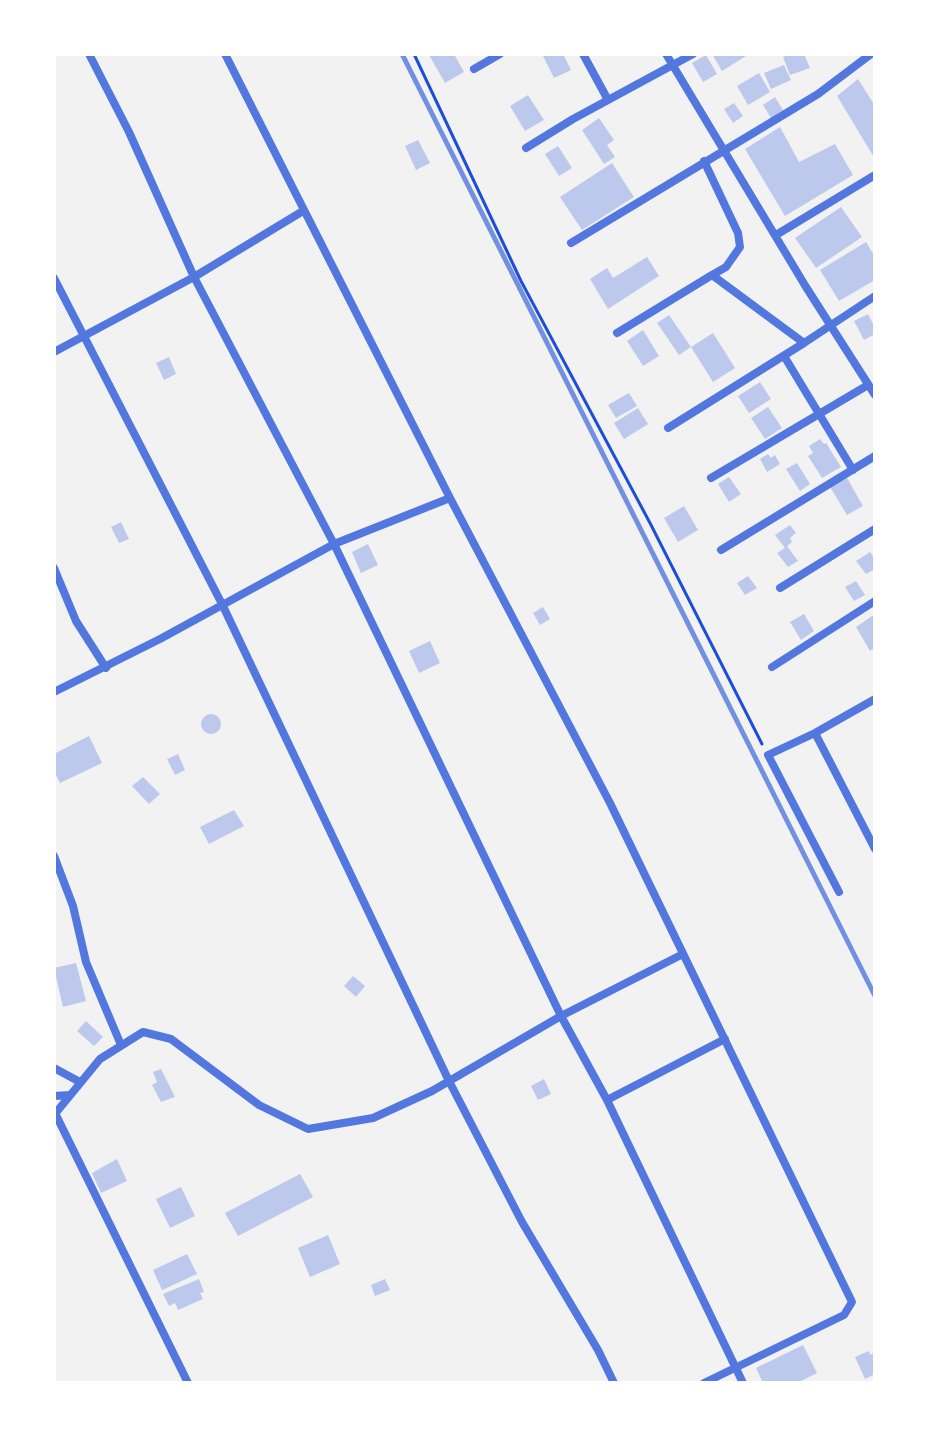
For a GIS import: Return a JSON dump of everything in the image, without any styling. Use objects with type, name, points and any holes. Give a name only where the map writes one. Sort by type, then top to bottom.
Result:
[{"type":"street","points":[[89,54],[129,132],[194,277],[334,544],[561,1016],[607,1100],[743,1383]]},
{"type":"street","points":[[225,54],[450,498],[610,803],[852,1302],[844,1315],[704,1383]]},
{"type":"street","points":[[474,69],[500,54]]},
{"type":"street","points":[[583,54],[608,100]]},
{"type":"street","points":[[666,54],[875,395]]},
{"type":"street","points":[[526,148],[693,54]]},
{"type":"street","points":[[571,243],[818,94],[871,54]]},
{"type":"street","points":[[617,333],[726,267],[740,247],[738,233],[704,161]]},
{"type":"street","points":[[776,235],[875,175]]},
{"type":"street","points":[[54,352],[194,277],[303,211]]},
{"type":"street","points":[[712,275],[804,343]]},
{"type":"street","points":[[54,278],[222,604],[449,1081],[522,1222],[598,1350],[614,1383]]},
{"type":"street","points":[[668,428],[875,296]]},
{"type":"street","points":[[784,356],[853,470]]},
{"type":"street","points":[[711,478],[868,385]]},
{"type":"street","points":[[721,550],[875,456]]},
{"type":"street","points":[[54,692],[106,668],[334,544],[450,498]]},
{"type":"street","points":[[780,588],[875,529]]},
{"type":"street","points":[[54,568],[76,621],[106,668]]},
{"type":"street","points":[[772,667],[875,601]]},
{"type":"street","points":[[839,892],[768,755],[875,699]]},
{"type":"street","points":[[815,733],[875,849]]},
{"type":"street","points":[[54,856],[73,906],[86,962],[121,1045]]},
{"type":"street","points":[[188,1383],[55,1113],[100,1059],[143,1032],[171,1039],[259,1105],[308,1129],[373,1118],[449,1081],[561,1016],[683,954]]},
{"type":"street","points":[[607,1100],[725,1039]]},
{"type":"street","points":[[54,1068],[80,1082]]},
{"type":"street","points":[[54,1096],[70,1095]]},
{"type":"path","points":[[414,54],[521,281],[650,523],[768,755]]},
{"type":"building","points":[[454,54],[464,72],[445,83],[429,55]]},
{"type":"building","points":[[563,54],[571,70],[554,78],[543,56]]},
{"type":"building","points":[[712,54],[745,54],[746,56],[722,71]]},
{"type":"building","points":[[804,54],[810,68],[790,75],[783,57]]},
{"type":"building","points":[[706,55],[717,74],[703,82],[692,63]]},
{"type":"building","points":[[784,65],[791,80],[771,89],[764,73]]},
{"type":"building","points":[[759,73],[770,92],[748,105],[737,86]]},
{"type":"building","points":[[858,79],[875,106],[875,159],[837,96]]},
{"type":"building","points":[[528,95],[544,120],[525,131],[510,106]]},
{"type":"building","points":[[775,97],[783,110],[771,118],[763,105]]},
{"type":"building","points":[[734,103],[743,116],[733,123],[724,109]]},
{"type":"building","points":[[599,118],[614,140],[607,145],[615,157],[604,164],[582,130]]},
{"type":"building","points":[[780,127],[799,162],[835,144],[853,175],[785,216],[745,149]]},
{"type":"building","points":[[418,140],[430,163],[416,170],[405,146]]},
{"type":"building","points":[[558,146],[572,168],[559,176],[545,154]]},
{"type":"building","points":[[612,163],[634,197],[582,230],[560,197]]},
{"type":"building","points":[[841,207],[862,237],[816,268],[795,238]]},
{"type":"building","points":[[866,242],[875,257],[875,280],[839,301],[820,270]]},
{"type":"building","points":[[647,257],[659,276],[608,309],[590,279],[607,268],[613,278]]},
{"type":"building","points":[[868,314],[875,334],[864,340],[854,321]]},
{"type":"building","points":[[669,315],[691,347],[679,355],[657,323]]},
{"type":"building","points":[[643,330],[659,356],[643,366],[627,341]]},
{"type":"building","points":[[713,333],[735,368],[713,382],[691,347]]},
{"type":"building","points":[[169,357],[176,374],[164,380],[156,363]]},
{"type":"building","points":[[760,382],[771,399],[749,413],[738,396]]},
{"type":"building","points":[[629,393],[637,406],[616,418],[608,405]]},
{"type":"building","points":[[768,407],[782,428],[765,439],[751,418]]},
{"type":"building","points":[[638,408],[648,424],[624,439],[614,423]]},
{"type":"building","points":[[820,439],[841,467],[822,478],[808,456],[813,453],[809,446]]},
{"type":"building","points":[[768,454],[771,458],[775,455],[780,464],[767,472],[760,459]]},
{"type":"building","points":[[797,463],[810,484],[800,491],[786,469]]},
{"type":"building","points":[[729,477],[741,494],[729,502],[718,484]]},
{"type":"building","points":[[847,478],[863,506],[847,515],[830,487]]},
{"type":"building","points":[[684,506],[698,530],[678,542],[664,518]]},
{"type":"building","points":[[121,522],[129,539],[119,543],[111,527]]},
{"type":"building","points":[[790,525],[796,533],[787,546],[798,561],[788,567],[777,553],[785,548],[775,535]]},
{"type":"building","points":[[368,544],[378,565],[361,573],[352,552]]},
{"type":"building","points":[[870,552],[875,559],[875,569],[866,574],[856,561]]},
{"type":"building","points":[[748,576],[757,588],[745,595],[737,583]]},
{"type":"building","points":[[856,581],[865,595],[854,601],[845,587]]},
{"type":"building","points":[[543,607],[550,619],[540,625],[533,613]]},
{"type":"building","points":[[804,614],[814,631],[801,640],[790,622]]},
{"type":"building","points":[[875,614],[875,648],[870,651],[856,627]]},
{"type":"building","points":[[430,641],[440,663],[419,673],[409,651]]},
{"type":"building","points":[[207,714],[215,714],[221,724],[215,734],[207,734],[201,728],[201,720]]},
{"type":"building","points":[[89,736],[102,763],[60,783],[54,771],[54,754]]},
{"type":"building","points":[[178,754],[185,770],[175,775],[167,759]]},
{"type":"building","points":[[143,777],[160,794],[149,804],[132,786]]},
{"type":"building","points":[[234,810],[244,826],[209,844],[200,827]]},
{"type":"building","points":[[76,963],[86,1001],[63,1007],[54,968]]},
{"type":"building","points":[[353,976],[365,986],[356,997],[344,986]]},
{"type":"building","points":[[86,1021],[103,1037],[94,1046],[77,1031]]},
{"type":"building","points":[[161,1069],[175,1097],[161,1102],[152,1085],[157,1082],[153,1072]]},
{"type":"building","points":[[544,1079],[551,1094],[538,1100],[531,1086]]},
{"type":"building","points":[[117,1159],[127,1181],[101,1193],[92,1173]]},
{"type":"building","points":[[300,1174],[313,1197],[238,1236],[225,1213]]},
{"type":"building","points":[[181,1187],[195,1216],[170,1228],[156,1199]]},
{"type":"building","points":[[328,1235],[340,1264],[310,1277],[298,1248]]},
{"type":"building","points":[[187,1254],[197,1274],[162,1290],[153,1270]]},
{"type":"building","points":[[199,1279],[203,1299],[178,1310],[175,1303],[169,1306],[163,1294]]},
{"type":"building","points":[[385,1279],[390,1290],[375,1296],[371,1285]]},
{"type":"building","points":[[803,1345],[817,1373],[797,1383],[763,1383],[756,1368]]},
{"type":"building","points":[[869,1351],[870,1355],[875,1352],[875,1374],[865,1379],[855,1357]]},
{"type":"railway","points":[[402,54],[875,996]]}]
